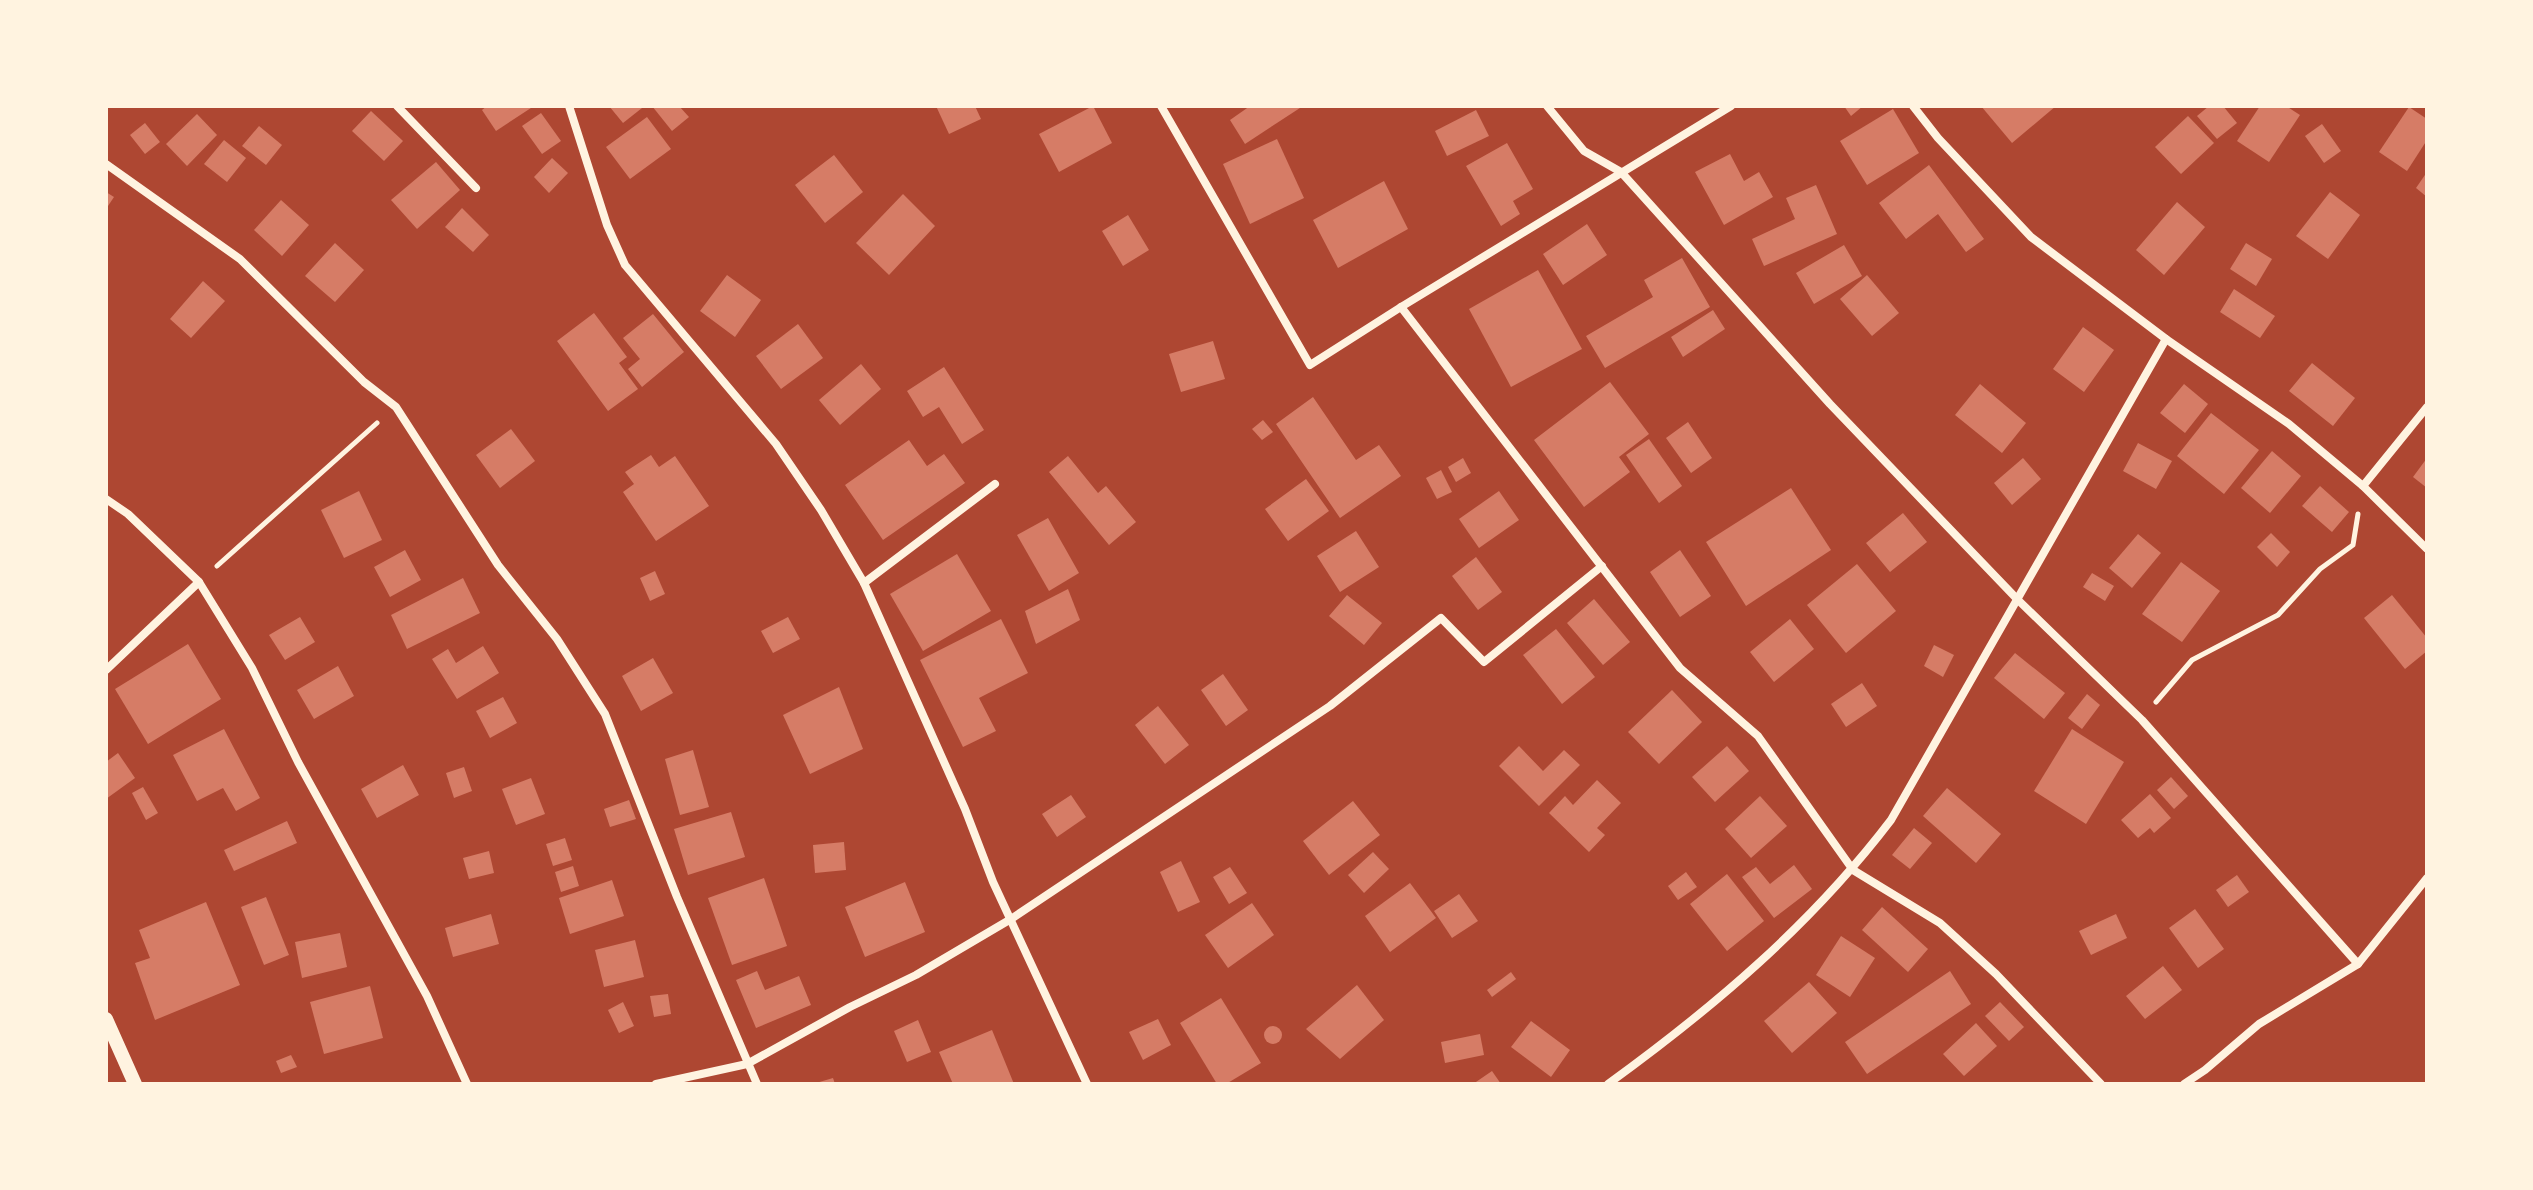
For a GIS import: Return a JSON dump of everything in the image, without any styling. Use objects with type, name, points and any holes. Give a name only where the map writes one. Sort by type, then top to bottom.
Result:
[{"type":"street","points":[[397,106],[476,188]]},
{"type":"street","points":[[569,106],[607,225],[625,265],[776,444],[821,510],[864,583],[965,809],[993,882],[1087,1084]]},
{"type":"street","points":[[1161,106],[1310,365],[1731,106]]},
{"type":"street","points":[[1547,106],[1584,151],[1621,172],[1830,404],[2017,599],[2142,720],[2358,964]]},
{"type":"street","points":[[1913,106],[1938,138],[2031,237],[2166,339],[2289,424],[2363,486],[2427,549]]},
{"type":"street","points":[[106,164],[240,259],[364,382],[396,407],[498,565],[557,639],[605,714],[757,1084]]},
{"type":"street","points":[[1401,307],[1680,668],[1758,736],[1853,870],[1940,923],[1996,974],[2101,1084]]},
{"type":"street","points":[[1608,1084],[1671,1038],[1798,929],[1853,870],[1891,820],[2166,339]]},
{"type":"street","points":[[2363,486],[2427,407]]},
{"type":"street","points":[[864,583],[995,484]]},
{"type":"street","points":[[106,499],[128,514],[199,582],[252,668],[298,762],[427,996],[467,1084]]},
{"type":"street","points":[[656,1084],[747,1064],[850,1007],[916,975],[1011,919],[1330,706],[1441,618],[1484,662],[1602,566]]},
{"type":"street","points":[[106,670],[199,582]]},
{"type":"street","points":[[2184,1084],[2259,1024],[2358,964],[2427,878]]},
{"type":"street","points":[[106,1019],[135,1084]]},
{"type":"path","points":[[199,582],[396,407]]},
{"type":"path","points":[[2142,720],[2192,660],[2278,615],[2320,569],[2353,545],[2363,486]]},
{"type":"shaded area","points":[[106,106],[2427,106],[2427,1084],[106,1084]]},
{"type":"building","points":[[487,106],[534,106],[496,131],[482,110]]},
{"type":"building","points":[[609,106],[641,106],[642,108],[623,123]]},
{"type":"building","points":[[652,106],[679,106],[689,117],[672,131]]},
{"type":"building","points":[[936,106],[975,106],[981,119],[949,134]]},
{"type":"building","points":[[1093,106],[1112,143],[1059,172],[1039,134]]},
{"type":"building","points":[[1250,106],[1303,106],[1245,144],[1230,120]]},
{"type":"building","points":[[1844,106],[1863,106],[1851,116]]},
{"type":"building","points":[[1981,106],[2056,106],[2012,143]]},
{"type":"building","points":[[2209,106],[2223,106],[2237,123],[2217,139],[2197,116]]},
{"type":"building","points":[[2260,106],[2286,106],[2300,115],[2269,162],[2237,141]]},
{"type":"building","points":[[2409,107],[2427,119],[2427,140],[2407,171],[2379,152]]},
{"type":"building","points":[[1893,109],[1919,153],[1867,185],[1840,141]]},
{"type":"building","points":[[1476,110],[1489,136],[1447,156],[1435,131]]},
{"type":"building","points":[[371,111],[403,141],[384,161],[352,131]]},
{"type":"building","points":[[541,113],[561,141],[542,154],[522,126]]},
{"type":"building","points":[[197,114],[217,135],[187,166],[166,144]]},
{"type":"building","points":[[2188,116],[2214,143],[2181,174],[2155,147]]},
{"type":"building","points":[[647,117],[671,149],[630,179],[606,147]]},
{"type":"building","points":[[145,123],[160,142],[145,154],[130,135]]},
{"type":"building","points":[[2322,124],[2341,151],[2324,163],[2305,136]]},
{"type":"building","points":[[259,126],[282,145],[266,165],[242,146]]},
{"type":"building","points":[[1277,139],[1304,198],[1250,224],[1223,164]]},
{"type":"building","points":[[224,140],[246,158],[227,182],[204,164]]},
{"type":"building","points":[[1507,143],[1533,189],[1513,201],[1520,214],[1501,226],[1466,166]]},
{"type":"building","points":[[1730,154],[1744,181],[1759,172],[1773,197],[1724,225],[1695,172]]},
{"type":"building","points":[[834,155],[863,192],[825,223],[795,185]]},
{"type":"building","points":[[552,158],[568,173],[549,193],[534,177]]},
{"type":"building","points":[[436,162],[460,190],[417,229],[391,200]]},
{"type":"building","points":[[1929,165],[1984,239],[1966,252],[1938,214],[1906,239],[1879,203]]},
{"type":"building","points":[[2427,172],[2427,197],[2416,188]]},
{"type":"building","points":[[1384,181],[1408,229],[1338,268],[1313,220]]},
{"type":"building","points":[[1816,185],[1837,234],[1764,266],[1752,239],[1795,219],[1786,198]]},
{"type":"building","points":[[106,192],[114,197],[106,209]]},
{"type":"building","points":[[2330,192],[2360,215],[2328,259],[2296,236]]},
{"type":"building","points":[[903,194],[935,226],[889,275],[856,243]]},
{"type":"building","points":[[281,200],[309,225],[282,256],[254,230]]},
{"type":"building","points":[[2177,202],[2205,227],[2164,275],[2136,250]]},
{"type":"building","points":[[462,208],[489,235],[473,252],[445,227]]},
{"type":"building","points":[[1128,215],[1149,250],[1123,266],[1102,231]]},
{"type":"building","points":[[1587,224],[1607,255],[1563,285],[1543,254]]},
{"type":"building","points":[[335,243],[364,270],[335,302],[305,276]]},
{"type":"building","points":[[2246,243],[2272,259],[2256,286],[2230,269]]},
{"type":"building","points":[[1844,245],[1862,276],[1814,304],[1796,273]]},
{"type":"building","points":[[1682,258],[1710,307],[1605,368],[1586,336],[1653,297],[1644,280]]},
{"type":"building","points":[[1538,270],[1582,349],[1511,387],[1469,309]]},
{"type":"building","points":[[727,275],[761,300],[735,337],[700,311]]},
{"type":"building","points":[[1867,275],[1899,313],[1872,336],[1840,299]]},
{"type":"building","points":[[203,281],[225,301],[191,338],[170,319]]},
{"type":"building","points":[[2234,289],[2275,316],[2260,338],[2220,312]]},
{"type":"building","points":[[1713,310],[1725,329],[1683,357],[1671,337]]},
{"type":"building","points":[[594,313],[627,357],[619,363],[638,389],[608,411],[557,341]]},
{"type":"building","points":[[653,314],[684,352],[642,387],[628,369],[640,359],[623,338]]},
{"type":"building","points":[[798,324],[823,358],[781,389],[756,356]]},
{"type":"building","points":[[2083,327],[2114,350],[2084,392],[2053,369]]},
{"type":"building","points":[[1213,341],[1225,379],[1181,392],[1169,354]]},
{"type":"building","points":[[2312,363],[2355,398],[2333,426],[2289,391]]},
{"type":"building","points":[[861,364],[881,389],[840,425],[819,400]]},
{"type":"building","points":[[944,367],[984,430],[962,444],[939,407],[923,417],[907,391]]},
{"type":"building","points":[[1610,382],[1649,434],[1619,457],[1630,472],[1584,507],[1534,440]]},
{"type":"building","points":[[1980,384],[2026,423],[2002,453],[1955,415]]},
{"type":"building","points":[[2184,384],[2208,404],[2185,433],[2160,413]]},
{"type":"building","points":[[1313,397],[1356,460],[1379,445],[1401,476],[1340,518],[1276,424]]},
{"type":"building","points":[[2211,413],[2259,450],[2224,494],[2177,456]]},
{"type":"building","points":[[1263,420],[1273,432],[1262,440],[1252,429]]},
{"type":"building","points":[[1688,422],[1712,458],[1691,473],[1666,438]]},
{"type":"building","points":[[511,429],[535,461],[500,488],[476,455]]},
{"type":"building","points":[[1649,439],[1682,486],[1659,503],[1626,455]]},
{"type":"building","points":[[909,440],[927,466],[944,454],[965,483],[883,540],[845,485]]},
{"type":"building","points":[[2138,443],[2172,461],[2156,489],[2123,471]]},
{"type":"building","points":[[2272,451],[2301,476],[2270,513],[2241,488]]},
{"type":"building","points":[[651,455],[659,467],[675,456],[709,506],[656,541],[623,492],[634,484],[625,472]]},
{"type":"building","points":[[1068,456],[1098,493],[1106,486],[1136,522],[1109,545],[1049,472]]},
{"type":"building","points":[[1463,458],[1471,473],[1456,482],[1448,467]]},
{"type":"building","points":[[2023,458],[2041,479],[2012,505],[1994,483]]},
{"type":"building","points":[[2427,458],[2427,488],[2413,477]]},
{"type":"building","points":[[1441,470],[1452,492],[1437,499],[1426,478]]},
{"type":"building","points":[[1306,479],[1329,511],[1288,541],[1265,509]]},
{"type":"building","points":[[2320,486],[2349,512],[2332,532],[2302,506]]},
{"type":"building","points":[[1791,488],[1831,550],[1746,606],[1706,542]]},
{"type":"building","points":[[359,491],[382,540],[344,558],[321,510]]},
{"type":"building","points":[[1499,491],[1519,520],[1479,548],[1459,519]]},
{"type":"building","points":[[1903,513],[1927,542],[1890,572],[1866,543]]},
{"type":"building","points":[[1048,518],[1079,573],[1049,591],[1017,535]]},
{"type":"building","points":[[1356,531],[1379,567],[1340,592],[1317,556]]},
{"type":"building","points":[[2271,533],[2290,552],[2277,567],[2257,547]]},
{"type":"building","points":[[2138,534],[2161,553],[2132,588],[2109,568]]},
{"type":"building","points":[[405,550],[421,580],[390,597],[374,567]]},
{"type":"building","points":[[1680,550],[1711,596],[1680,617],[1650,572]]},
{"type":"building","points":[[957,554],[991,611],[923,651],[890,594]]},
{"type":"building","points":[[1476,557],[1502,592],[1478,610],[1452,576]]},
{"type":"building","points":[[2181,562],[2220,591],[2182,642],[2142,614]]},
{"type":"building","points":[[1857,564],[1896,611],[1846,653],[1807,605]]},
{"type":"building","points":[[655,571],[665,594],[650,601],[640,578]]},
{"type":"building","points":[[2092,573],[2114,586],[2105,601],[2083,587]]},
{"type":"building","points":[[463,578],[480,613],[407,649],[391,615]]},
{"type":"building","points":[[1068,589],[1080,620],[1036,644],[1025,611]]},
{"type":"building","points":[[1347,595],[1382,623],[1364,645],[1329,616]]},
{"type":"building","points":[[2392,595],[2427,638],[2427,651],[2405,669],[2364,618]]},
{"type":"building","points":[[1594,599],[1630,642],[1603,665],[1567,623]]},
{"type":"building","points":[[300,617],[315,642],[285,660],[269,635]]},
{"type":"building","points":[[788,617],[800,639],[773,653],[761,631]]},
{"type":"building","points":[[1001,619],[1028,673],[979,698],[996,731],[963,747],[920,660]]},
{"type":"building","points":[[1790,619],[1814,649],[1774,682],[1750,652]]},
{"type":"building","points":[[1556,629],[1595,677],[1562,704],[1523,655]]},
{"type":"building","points":[[188,644],[221,699],[148,744],[115,689]]},
{"type":"building","points":[[1934,645],[1954,655],[1943,677],[1924,666]]},
{"type":"building","points":[[483,646],[499,673],[457,699],[432,659],[448,649],[456,663]]},
{"type":"building","points":[[2015,653],[2065,693],[2044,719],[1994,678]]},
{"type":"building","points":[[653,658],[673,693],[641,711],[622,676]]},
{"type":"building","points":[[338,666],[354,696],[314,719],[297,690]]},
{"type":"building","points":[[1223,674],[1248,710],[1226,726],[1201,690]]},
{"type":"building","points":[[1862,683],[1877,706],[1846,727],[1831,704]]},
{"type":"building","points":[[839,687],[863,749],[810,774],[783,715]]},
{"type":"building","points":[[1672,690],[1702,722],[1659,764],[1628,732]]},
{"type":"building","points":[[2087,694],[2100,705],[2082,729],[2068,718]]},
{"type":"building","points":[[503,697],[517,723],[490,738],[476,711]]},
{"type":"building","points":[[1158,706],[1189,745],[1165,764],[1135,725]]},
{"type":"building","points":[[224,729],[260,798],[236,811],[223,788],[197,801],[173,755]]},
{"type":"building","points":[[2072,729],[2124,762],[2086,824],[2034,791]]},
{"type":"building","points":[[1519,746],[1543,771],[1564,750],[1580,765],[1539,806],[1499,766]]},
{"type":"building","points":[[1727,746],[1749,771],[1715,802],[1692,777]]},
{"type":"building","points":[[693,750],[709,807],[680,815],[665,759]]},
{"type":"building","points":[[118,753],[135,778],[106,799],[106,762]]},
{"type":"building","points":[[403,765],[419,795],[377,818],[361,789]]},
{"type":"building","points":[[464,767],[472,791],[454,798],[446,773]]},
{"type":"building","points":[[2171,777],[2188,796],[2174,809],[2157,790]]},
{"type":"building","points":[[531,778],[545,814],[516,825],[502,789]]},
{"type":"building","points":[[1597,780],[1621,803],[1597,828],[1605,835],[1589,852],[1549,813],[1565,796],[1573,805]]},
{"type":"building","points":[[143,787],[158,813],[146,820],[132,793]]},
{"type":"building","points":[[1947,788],[2001,834],[1976,863],[1923,816]]},
{"type":"building","points":[[2150,794],[2171,818],[2154,833],[2150,828],[2138,838],[2121,820]]},
{"type":"building","points":[[1071,795],[1086,817],[1057,837],[1042,814]]},
{"type":"building","points":[[1760,796],[1787,826],[1751,858],[1725,829]]},
{"type":"building","points":[[629,800],[636,819],[610,827],[604,809]]},
{"type":"building","points":[[1353,801],[1380,835],[1329,875],[1303,841]]},
{"type":"building","points":[[731,812],[745,857],[688,875],[674,829]]},
{"type":"building","points":[[287,821],[297,843],[234,871],[224,850]]},
{"type":"building","points":[[1914,828],[1932,843],[1910,869],[1892,855]]},
{"type":"building","points":[[565,838],[572,860],[553,866],[546,844]]},
{"type":"building","points":[[844,842],[846,870],[815,873],[813,845]]},
{"type":"building","points":[[489,851],[494,873],[469,879],[463,858]]},
{"type":"building","points":[[1373,852],[1389,869],[1364,893],[1348,875]]},
{"type":"building","points":[[1181,861],[1200,902],[1178,912],[1160,872]]},
{"type":"building","points":[[1794,865],[1812,889],[1774,918],[1742,877],[1756,867],[1770,884]]},
{"type":"building","points":[[573,866],[579,886],[561,892],[555,872]]},
{"type":"building","points":[[1230,867],[1247,893],[1229,904],[1213,877]]},
{"type":"building","points":[[1686,872],[1697,887],[1678,900],[1668,886]]},
{"type":"building","points":[[1727,874],[1764,921],[1727,951],[1690,904]]},
{"type":"building","points":[[2237,875],[2249,892],[2228,907],[2216,890]]},
{"type":"building","points":[[764,878],[787,946],[732,965],[708,898]]},
{"type":"building","points":[[612,880],[624,916],[570,934],[559,898]]},
{"type":"building","points":[[905,882],[925,932],[865,957],[845,907]]},
{"type":"building","points":[[1410,883],[1436,918],[1390,952],[1365,916]]},
{"type":"building","points":[[1459,894],[1478,921],[1452,938],[1434,911]]},
{"type":"building","points":[[266,897],[289,955],[264,965],[241,907]]},
{"type":"building","points":[[206,902],[240,985],[155,1020],[135,963],[150,958],[139,930]]},
{"type":"building","points":[[1252,903],[1274,935],[1228,968],[1205,935]]},
{"type":"building","points":[[1882,907],[1928,949],[1908,972],[1862,930]]},
{"type":"building","points":[[2195,909],[2224,949],[2198,968],[2169,928]]},
{"type":"building","points":[[491,914],[499,944],[453,957],[445,928]]},
{"type":"building","points":[[2116,914],[2127,938],[2091,955],[2079,931]]},
{"type":"building","points":[[340,933],[347,967],[302,978],[295,942]]},
{"type":"building","points":[[1841,936],[1875,958],[1850,997],[1816,975]]},
{"type":"building","points":[[635,940],[644,977],[604,987],[595,950]]},
{"type":"building","points":[[2163,966],[2182,990],[2145,1019],[2126,996]]},
{"type":"building","points":[[757,971],[765,990],[799,976],[811,1005],[756,1028],[736,980]]},
{"type":"building","points":[[1950,971],[1971,1004],[1867,1074],[1845,1042]]},
{"type":"building","points":[[1511,972],[1516,979],[1492,997],[1487,990]]},
{"type":"building","points":[[1809,982],[1837,1013],[1792,1053],[1764,1021]]},
{"type":"building","points":[[1357,985],[1384,1020],[1340,1059],[1306,1029]]},
{"type":"building","points":[[370,986],[383,1038],[324,1054],[310,1002]]},
{"type":"building","points":[[668,994],[671,1014],[654,1017],[650,996]]},
{"type":"building","points":[[1221,998],[1261,1063],[1226,1084],[1217,1084],[1180,1023]]},
{"type":"building","points":[[623,1002],[634,1026],[619,1033],[608,1010]]},
{"type":"building","points":[[2000,1002],[2024,1027],[2009,1041],[1985,1016]]},
{"type":"building","points":[[1158,1019],[1171,1045],[1143,1060],[1129,1032]]},
{"type":"building","points":[[918,1020],[931,1052],[907,1062],[894,1031]]},
{"type":"building","points":[[1531,1021],[1570,1050],[1551,1077],[1511,1047]]},
{"type":"building","points":[[1976,1023],[1997,1046],[1964,1076],[1943,1054]]},
{"type":"building","points":[[1273,1026],[1282,1035],[1273,1044],[1264,1035]]},
{"type":"building","points":[[992,1030],[1014,1084],[953,1084],[939,1052]]},
{"type":"building","points":[[1480,1034],[1484,1055],[1445,1063],[1441,1042]]},
{"type":"building","points":[[291,1055],[297,1067],[281,1073],[276,1061]]},
{"type":"building","points":[[1492,1071],[1501,1084],[1473,1084]]},
{"type":"building","points":[[833,1078],[835,1084],[816,1084],[816,1083]]}]
